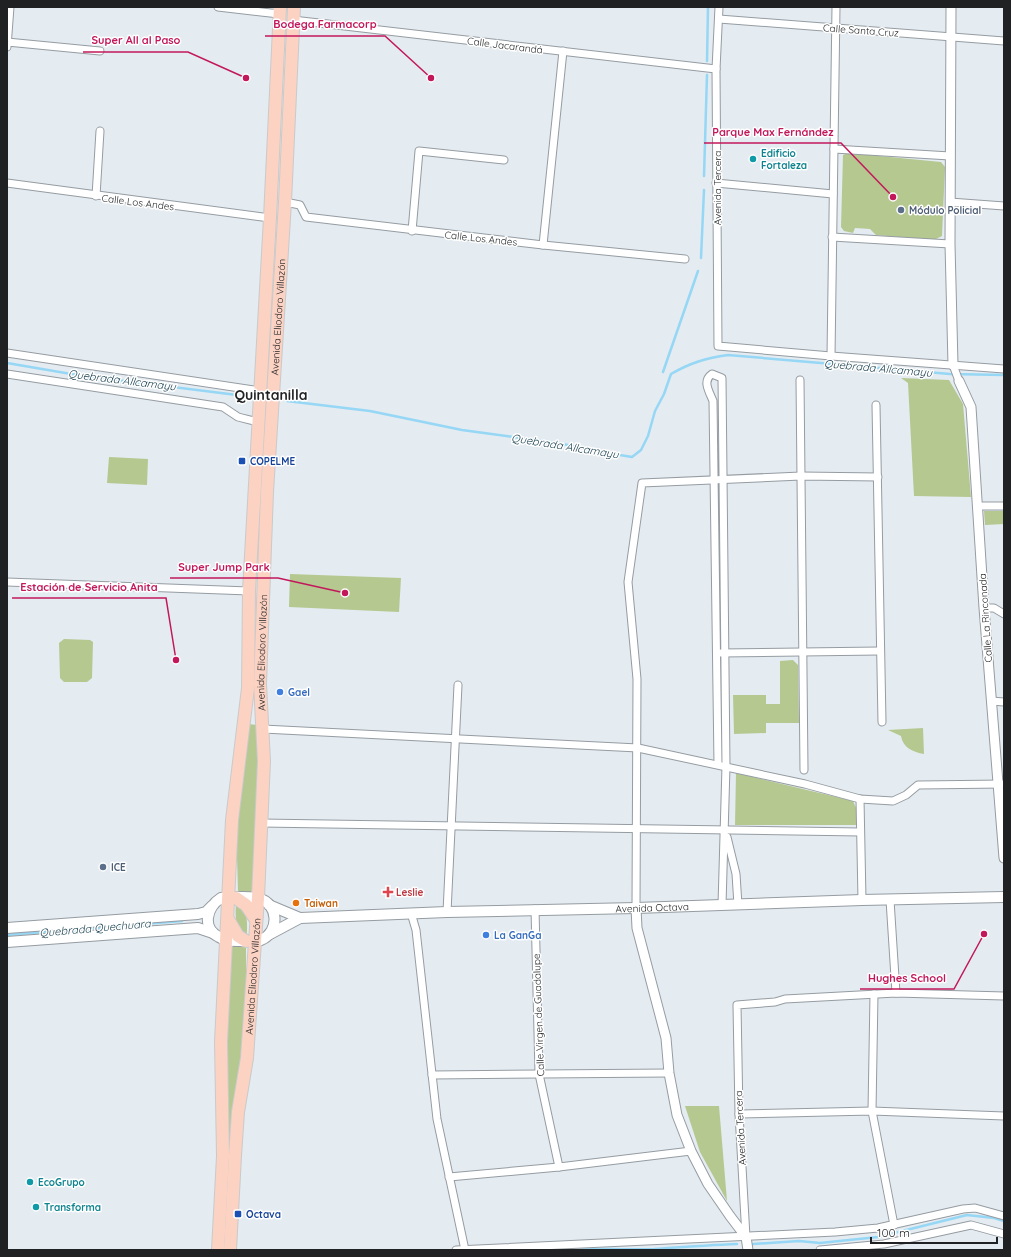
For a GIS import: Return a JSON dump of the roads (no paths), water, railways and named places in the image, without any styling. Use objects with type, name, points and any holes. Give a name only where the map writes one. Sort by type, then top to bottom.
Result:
[{"type":"highway","name":"Avenida Eliodoro Villazón","points":[[228,1250],[238,1112],[247,1058],[250,941],[256,920],[258,898],[264,761],[260,684],[268,492],[286,202],[294,7]]},
{"type":"highway","name":"Avenida Eliodoro Villazón","points":[[228,1250],[223,1156],[221,1042],[228,920],[233,898],[232,820],[248,688],[249,591],[280,11]]},
{"type":"highway","points":[[233,898],[246,904],[256,920]]},
{"type":"highway","points":[[228,920],[238,936],[250,941]]},
{"type":"main road","name":"Avenida Octava","points":[[258,898],[269,905],[300,918],[411,913],[1004,897]]},
{"type":"main road","points":[[7,928],[198,914],[206,912],[221,898],[258,898]]},
{"type":"main road","points":[[267,936],[272,931],[275,918],[269,905]]},
{"type":"main road","points":[[212,906],[208,914],[208,920],[213,933]]},
{"type":"main road","name":"Avenida Octava","points":[[250,941],[267,936],[300,918]]},
{"type":"main road","points":[[7,942],[198,928],[213,933],[227,941],[250,941]]},
{"type":"street","points":[[7,47],[10,7]]},
{"type":"street","points":[[218,7],[280,11]]},
{"type":"street","name":"Avenida Tercera","points":[[719,7],[716,69],[718,346],[831,356]]},
{"type":"street","points":[[836,7],[831,356],[1004,369]]},
{"type":"street","points":[[951,7],[950,244],[954,366],[959,381]]},
{"type":"street","name":"Calle Santa Cruz","points":[[719,19],[1004,41]]},
{"type":"street","name":"Calle Jacarandá","points":[[293,20],[716,69]]},
{"type":"street","points":[[7,42],[100,51]]},
{"type":"street","points":[[543,245],[563,51]]},
{"type":"street","points":[[96,196],[100,131]]},
{"type":"street","points":[[834,149],[950,156]]},
{"type":"street","points":[[412,230],[419,151],[504,160]]},
{"type":"street","name":"Calle Los Andes","points":[[7,183],[270,218]]},
{"type":"street","points":[[716,183],[833,194]]},
{"type":"street","name":"Calle Los Andes","points":[[286,202],[300,205],[306,217],[543,245],[685,259]]},
{"type":"street","points":[[950,202],[1004,206]]},
{"type":"street","points":[[832,236],[950,244]]},
{"type":"street","points":[[7,353],[260,391]]},
{"type":"street","points":[[7,374],[223,407],[238,417],[258,422]]},
{"type":"street","points":[[718,764],[713,401],[706,382],[708,377],[712,374],[722,378],[726,766],[722,905]]},
{"type":"street","points":[[800,380],[804,770]]},
{"type":"street","name":"Calle La Rinconada","points":[[959,381],[971,407],[991,701],[1001,784],[1004,858]]},
{"type":"street","points":[[876,405],[882,722]]},
{"type":"street","points":[[746,1237],[708,1184],[691,1151],[677,1115],[669,1073],[666,1038],[637,928],[637,679],[628,582],[642,483],[801,476],[878,477]]},
{"type":"street","points":[[978,506],[1004,506]]},
{"type":"street","points":[[7,582],[249,591]]},
{"type":"street","points":[[984,608],[994,608],[1004,614]]},
{"type":"street","points":[[716,653],[880,651]]},
{"type":"street","points":[[447,912],[458,685]]},
{"type":"street","points":[[991,701],[1004,702]]},
{"type":"street","points":[[263,729],[638,748],[718,764],[805,784],[860,799],[892,801],[906,795],[918,785],[1001,784]]},
{"type":"street","points":[[860,799],[862,900]]},
{"type":"street","points":[[261,823],[637,827],[860,832]]},
{"type":"street","points":[[725,829],[736,874],[738,905]]},
{"type":"street","points":[[890,900],[896,993]]},
{"type":"street","name":"Calle Virgen de Guadalupe","points":[[535,910],[539,1074],[559,1167]]},
{"type":"street","points":[[411,913],[416,930],[437,1120],[465,1250]]},
{"type":"street","points":[[894,1225],[872,1111],[874,994],[896,993],[1004,996]]},
{"type":"street","name":"Avenida Tercera","points":[[748,1250],[739,1114],[737,1005],[775,1002],[785,999],[874,994]]},
{"type":"street","points":[[432,1075],[669,1073]]},
{"type":"street","points":[[739,1114],[872,1111],[1004,1116]]},
{"type":"street","points":[[449,1177],[559,1167],[691,1151]]},
{"type":"street","points":[[456,1250],[835,1232],[894,1225],[963,1209],[974,1208],[1004,1216]]},
{"type":"street","points":[[820,1250],[884,1244],[971,1225],[1004,1234]]},
{"type":"waterway","points":[[707,61],[708,7]]},
{"type":"waterway","points":[[704,176],[707,75]]},
{"type":"waterway","points":[[701,258],[704,190]]},
{"type":"waterway","points":[[663,372],[698,271]]},
{"type":"waterway","name":"Quebrada Allcamayu","points":[[287,401],[370,411],[462,430],[558,443],[632,457],[641,450],[648,436],[655,411],[664,394],[671,374],[692,364],[712,358],[728,355],[950,374],[1004,375]]},
{"type":"waterway","name":"Quebrada Allcamayu","points":[[7,363],[77,375],[237,395]]},
{"type":"waterway","name":"Quebrada Quechuara","points":[[7,935],[182,921]]},
{"type":"waterway","name":"Quebrada Quechuara","points":[[753,1244],[799,1241],[820,1243],[878,1237],[967,1215],[994,1218],[1004,1221]]},
{"type":"waterway","name":"Quebrada Quechuara","points":[[578,1250],[654,1249],[737,1244]]},
{"type":"place","name":"Super All al Paso","points":[[246,78]]},
{"type":"place","name":"Bodega Farmacorp","points":[[431,78]]},
{"type":"place","name":"Edificio Fortaleza","points":[[753,159]]},
{"type":"place","name":"Parque Max Fernández","points":[[893,197]]},
{"type":"place","name":"Módulo Policial","points":[[901,210]]},
{"type":"place","name":"COPELME","points":[[242,461]]},
{"type":"place","name":"Super Jump Park","points":[[345,593]]},
{"type":"place","name":"Estación de Servicio Anita","points":[[176,660]]},
{"type":"place","name":"Gael","points":[[280,692]]},
{"type":"place","name":"ICE","points":[[103,867]]},
{"type":"place","name":"Leslie","points":[[388,892]]},
{"type":"place","name":"Taiwan","points":[[296,903]]},
{"type":"place","name":"Hughes School","points":[[984,934]]},
{"type":"place","name":"La GanGa","points":[[486,935]]},
{"type":"place","name":"EcoGrupo","points":[[30,1182]]},
{"type":"place","name":"Transforma","points":[[36,1207]]},
{"type":"place","name":"Octava","points":[[238,1214]]},
{"type":"district","name":"Quintanilla","points":[[271,395]]}]
